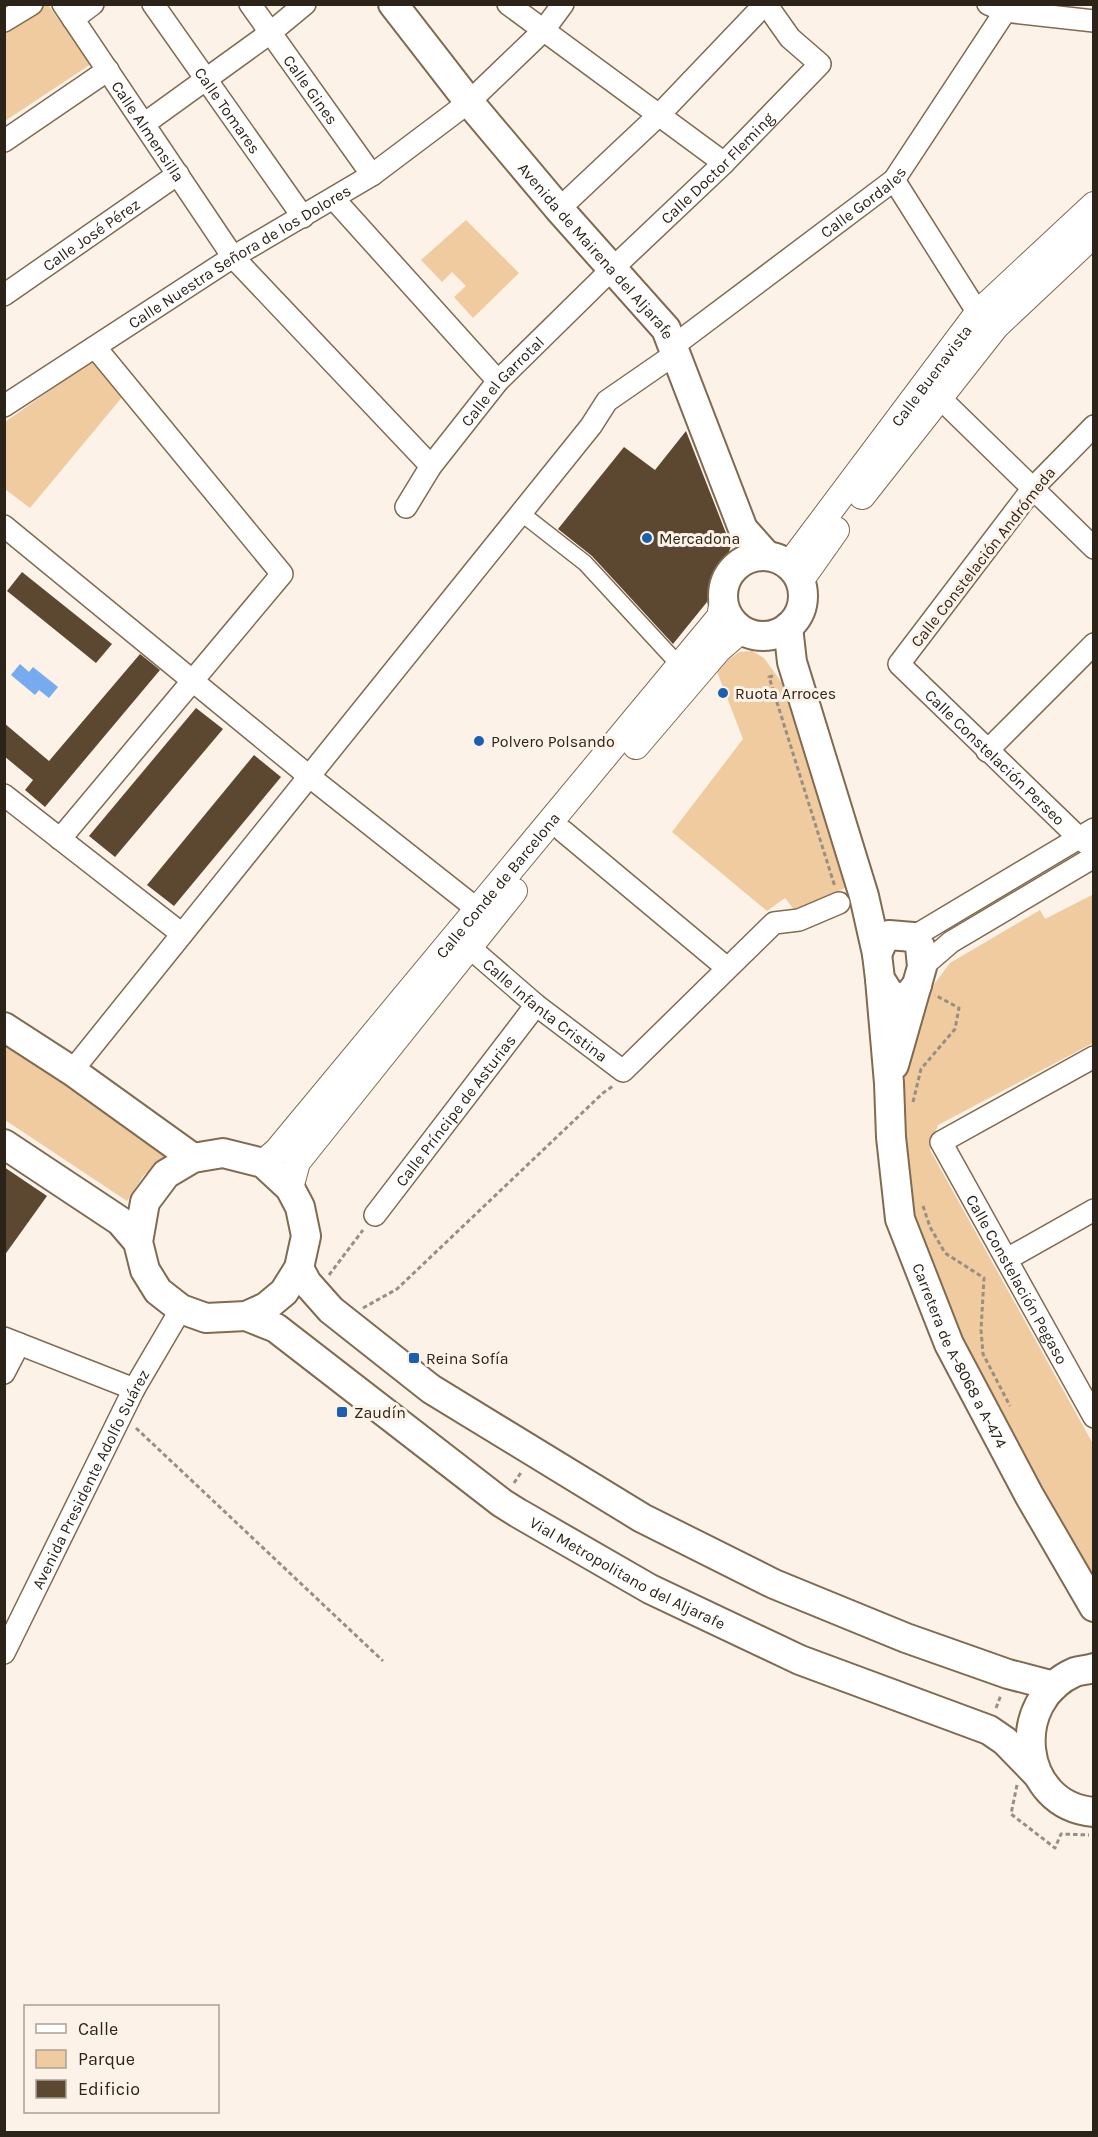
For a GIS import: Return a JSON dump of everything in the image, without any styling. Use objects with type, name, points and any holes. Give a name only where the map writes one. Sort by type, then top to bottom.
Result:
[{"type":"main road","name":"Avenida de Mairena del Aljarafe","points":[[393,4],[469,102],[559,209],[666,330],[743,529]]},
{"type":"main road","points":[[743,529],[785,568],[803,602],[798,616],[765,631],[729,618],[723,601],[723,592],[727,578],[740,564],[753,558],[785,568]]},
{"type":"main road","points":[[740,564],[743,529]]},
{"type":"main road","name":"Carretera de A-8068 a A-474","points":[[765,631],[792,662],[852,900],[879,966],[891,1137],[900,1219],[945,1334],[1029,1495],[1094,1607]]},
{"type":"main road","name":"Carretera de A-8068 a A-474","points":[[852,900],[909,936]]},
{"type":"main road","points":[[890,935],[909,936],[920,946],[924,982],[906,998],[891,996],[879,966],[883,940],[890,935]]},
{"type":"main road","name":"Carretera de A-8068 a A-474","points":[[889,1083],[924,982]]},
{"type":"main road","points":[[4,1026],[72,1071],[193,1158]]},
{"type":"main road","name":"Vial Metropolitano del Aljarafe","points":[[4,1144],[120,1221],[138,1242]]},
{"type":"main road","name":"Vial Metropolitano del Aljarafe","points":[[223,1153],[263,1163],[290,1188],[300,1207],[306,1236],[299,1268],[284,1292],[267,1307],[246,1316],[206,1318],[181,1309],[158,1290],[145,1270],[138,1242],[145,1202],[166,1174],[193,1158],[223,1153]]},
{"type":"main road","points":[[299,1268],[307,1283],[336,1314],[431,1389],[642,1518],[774,1584],[906,1638],[1008,1674],[1054,1686]]},
{"type":"main road","name":"Vial Metropolitano del Aljarafe","points":[[246,1316],[276,1328],[300,1345],[502,1503],[650,1589],[800,1660],[988,1730],[1005,1741],[1038,1775],[1054,1796],[1080,1811],[1094,1812]]},
{"type":"main road","name":"Vial Metropolitano del Aljarafe","points":[[1038,1775],[1031,1757],[1030,1732],[1041,1700],[1054,1686],[1075,1672],[1094,1668]]},
{"type":"street","points":[[4,21],[32,4]]},
{"type":"street","points":[[68,12],[93,4]]},
{"type":"street","name":"Calle Tomares","points":[[153,4],[303,217]]},
{"type":"street","name":"Calle Gines","points":[[250,4],[372,175]]},
{"type":"street","points":[[144,124],[270,33],[305,4]]},
{"type":"street","points":[[508,4],[724,163]]},
{"type":"street","name":"Calle Nuestra Señora de los Dolores","points":[[4,406],[233,257],[372,175],[469,102],[543,31],[563,4]]},
{"type":"street","points":[[559,209],[660,114],[765,4]]},
{"type":"street","name":"Calle Doctor Fleming","points":[[612,268],[724,163],[820,64],[790,38],[765,4]]},
{"type":"street","points":[[1001,7],[1094,21]]},
{"type":"street","name":"Calle Gordales","points":[[72,1071],[591,426],[607,401],[894,180],[1001,7]]},
{"type":"street","name":"Calle Almensilla","points":[[68,12],[233,257],[431,465]]},
{"type":"street","points":[[4,141],[108,70]]},
{"type":"street","name":"Calle José Pérez","points":[[4,295],[178,174]]},
{"type":"street","points":[[894,180],[978,313]]},
{"type":"street","points":[[334,199],[498,381]]},
{"type":"street","name":"Calle Buenavista","points":[[785,568],[978,313],[1094,205]]},
{"type":"street","name":"Calle Buenavista","points":[[785,568],[847,514],[996,326],[1094,234]]},
{"type":"street","name":"Calle el Garrotal","points":[[406,507],[431,465],[498,381],[612,268]]},
{"type":"street","points":[[60,839],[282,574],[94,347]]},
{"type":"street","points":[[940,398],[1094,548]]},
{"type":"street","name":"Calle Constelación Andrómeda","points":[[899,664],[1033,488],[1094,426]]},
{"type":"street","points":[[521,513],[585,563],[680,666]]},
{"type":"street","points":[[4,526],[310,777],[477,909]]},
{"type":"street","name":"Calle Conde de Barcelona","points":[[263,1163],[277,1151],[680,666],[720,617],[723,601]]},
{"type":"street","name":"Calle Conde de Barcelona","points":[[290,1188],[297,1162],[563,831],[718,650],[765,631]]},
{"type":"street","points":[[987,752],[1094,645]]},
{"type":"street","name":"Calle Constelación Perseo","points":[[899,664],[987,752],[1089,839]]},
{"type":"street","points":[[4,795],[182,934]]},
{"type":"street","points":[[563,831],[727,968]]},
{"type":"street","points":[[909,936],[1089,839]]},
{"type":"street","points":[[924,982],[951,942],[1094,857]]},
{"type":"street","points":[[622,1076],[774,923],[800,920],[852,900]]},
{"type":"street","name":"Calle Infanta Cristina","points":[[469,947],[622,1076]]},
{"type":"street","name":"Calle Príncipe de Asturias","points":[[375,1215],[536,1005]]},
{"type":"street","name":"Calle Constelación Pegaso","points":[[1094,1057],[941,1142],[1007,1259],[1085,1380],[1094,1417]]},
{"type":"street","points":[[1007,1259],[1094,1210]]},
{"type":"street","name":"Avenida Presidente Adolfo Suárez","points":[[4,1653],[134,1389],[181,1309]]},
{"type":"street","points":[[4,1373],[12,1341],[134,1389]]},
{"type":"path","points":[[913,1103],[921,1070],[955,1029],[959,1008],[924,982]]},
{"type":"path","points":[[336,1314],[348,1302],[362,1309],[397,1289],[622,1076]]},
{"type":"path","points":[[920,1196],[930,1227],[945,1253],[984,1278],[981,1330],[983,1354],[1011,1410]]},
{"type":"path","points":[[324,1282],[375,1215]]},
{"type":"path","points":[[121,1415],[383,1661]]},
{"type":"path","points":[[502,1503],[533,1453]]},
{"type":"path","points":[[988,1730],[1008,1674]]},
{"type":"green space","points":[[44,5],[48,5],[91,64],[5,121],[5,29]]},
{"type":"green space","points":[[466,220],[519,273],[473,318],[454,297],[466,286],[452,272],[442,282],[421,260]]},
{"type":"green space","points":[[92,361],[123,396],[30,508],[5,489],[5,422]]},
{"type":"green space","points":[[752,651],[764,658],[782,683],[847,887],[796,912],[785,898],[767,911],[672,832],[743,739],[716,669],[739,652]]},
{"type":"green space","points":[[1092,895],[1094,897],[1093,1043],[938,1125],[930,1150],[1093,1444],[1093,1588],[932,1284],[906,1183],[904,1004],[935,983],[950,963],[1040,910],[1045,919]]},
{"type":"green space","points":[[4,1040],[170,1153],[143,1176],[127,1201],[5,1120]]},
{"type":"water","points":[[20,664],[29,672],[33,667],[58,687],[49,698],[39,690],[35,695],[11,675]]},
{"type":"building","name":"Mercadona","points":[[686,431],[731,546],[725,563],[715,576],[707,602],[673,644],[592,556],[558,529],[624,447],[655,470]]},
{"type":"building","points":[[22,572],[112,644],[96,663],[7,591]]},
{"type":"building","points":[[140,654],[160,670],[45,807],[25,790],[33,780],[4,756],[4,723],[49,761]]},
{"type":"building","points":[[196,708],[223,729],[115,857],[89,836]]},
{"type":"building","points":[[254,755],[281,777],[174,906],[147,885]]},
{"type":"building","points":[[4,1167],[47,1196],[4,1256]]},
{"type":"place","name":"Mercadona","points":[[647,538]]},
{"type":"place","name":"Ruota Arroces","points":[[723,693]]},
{"type":"place","name":"Polvero Polsando","points":[[479,741]]},
{"type":"place","name":"Reina Sofía","points":[[414,1358]]},
{"type":"place","name":"Zaudín","points":[[342,1412]]}]
